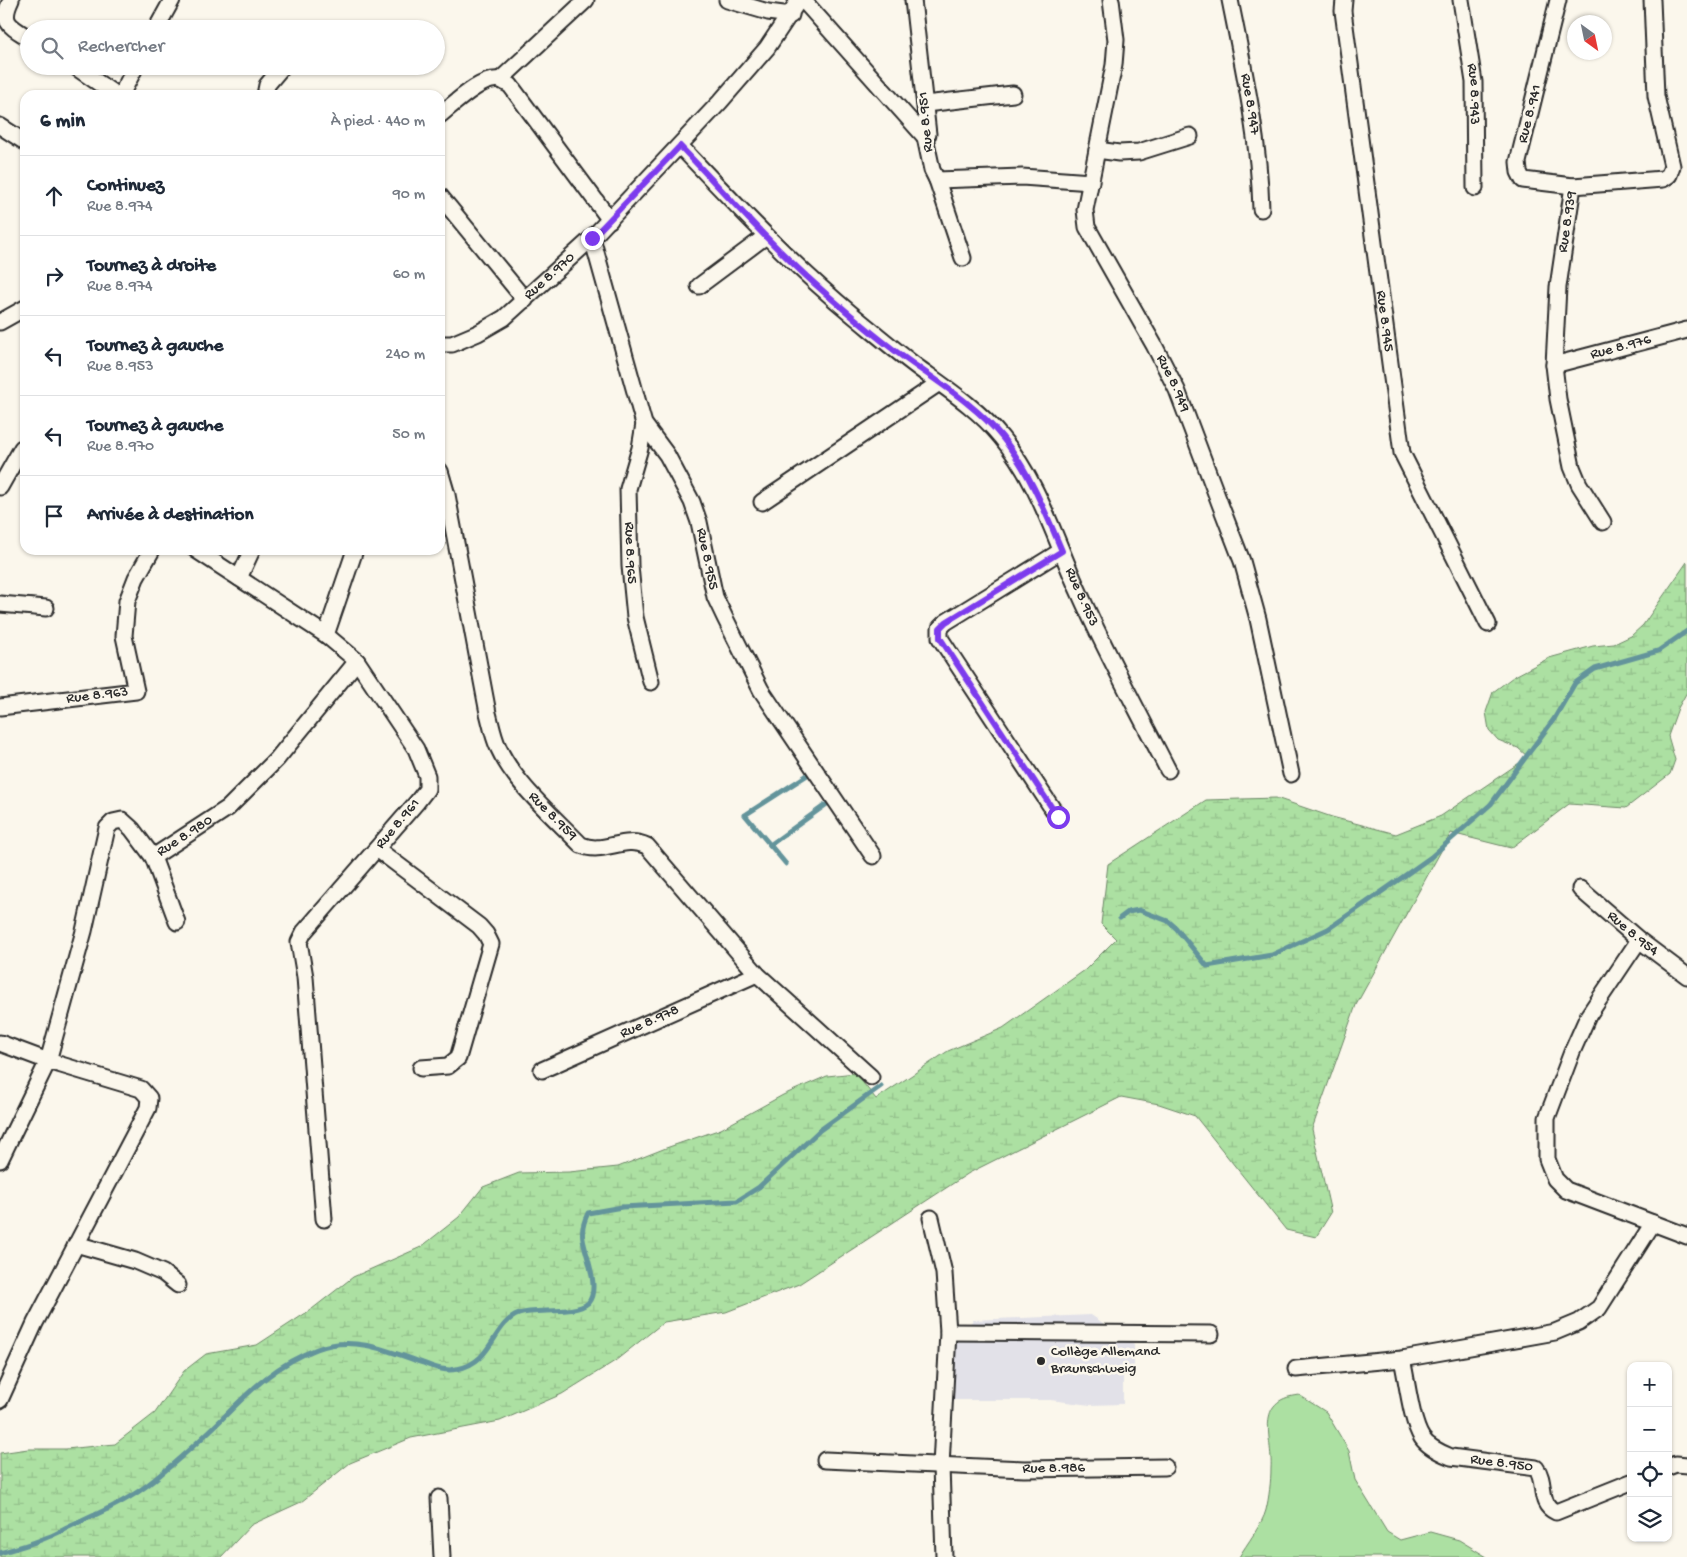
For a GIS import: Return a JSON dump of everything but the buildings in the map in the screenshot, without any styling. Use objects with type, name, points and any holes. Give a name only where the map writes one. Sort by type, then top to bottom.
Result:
[{"type":"street","points":[[11,0],[5,13],[7,21],[20,32]]},
{"type":"street","points":[[161,20],[172,0]]},
{"type":"street","points":[[500,80],[586,0]]},
{"type":"street","points":[[727,0],[767,6],[791,15]]},
{"type":"street","points":[[801,0],[925,137]]},
{"type":"street","name":"Rue 8.970","points":[[445,344],[452,344],[478,333],[504,318],[592,238],[680,146],[767,48],[801,0]]},
{"type":"street","name":"Rue 8.951","points":[[913,0],[928,134],[925,137],[932,170],[963,258]]},
{"type":"street","name":"Rue 8.949","points":[[1111,0],[1116,40],[1114,65],[1085,210],[1087,227],[1154,345],[1177,390],[1242,561],[1258,619],[1291,774]]},
{"type":"street","name":"Rue 8.947","points":[[1230,0],[1254,119],[1260,174],[1261,209]]},
{"type":"street","name":"Rue 8.945","points":[[1344,0],[1343,11],[1402,452],[1488,624]]},
{"type":"street","name":"Rue 8.943","points":[[1461,0],[1474,82],[1475,188]]},
{"type":"street","name":"Rue 8.941","points":[[1558,0],[1518,162],[1519,172],[1524,180],[1573,186]]},
{"type":"street","name":"Rue 8.939","points":[[1603,522],[1579,484],[1572,467],[1558,398],[1554,365],[1558,287],[1573,186],[1663,179],[1670,174],[1672,166],[1656,96],[1652,0]]},
{"type":"street","points":[[87,75],[109,90]]},
{"type":"street","points":[[124,90],[131,75]]},
{"type":"street","points":[[266,90],[267,85],[275,75]]},
{"type":"street","points":[[445,111],[480,84],[489,80],[500,80],[510,86],[610,220]]},
{"type":"street","points":[[925,104],[1013,94]]},
{"type":"street","points":[[0,126],[20,139]]},
{"type":"street","points":[[1097,150],[1119,153],[1139,152],[1190,136]]},
{"type":"street","name":"Rue 8.953","points":[[680,146],[814,284],[896,352],[982,416],[1001,437],[1019,461],[1042,504],[1078,592],[1168,770]]},
{"type":"street","points":[[937,180],[1022,177],[1091,182]]},
{"type":"street","points":[[445,202],[526,300]]},
{"type":"street","points":[[699,286],[766,236]]},
{"type":"street","name":"Rue 8.955","points":[[592,238],[644,424],[667,454],[692,502],[699,522],[715,597],[761,690],[873,856]]},
{"type":"street","points":[[2,318],[20,310]]},
{"type":"street","name":"Rue 8.976","points":[[1554,365],[1687,330]]},
{"type":"street","points":[[762,502],[939,383]]},
{"type":"street","name":"Rue 8.965","points":[[644,424],[640,448],[628,489],[630,566],[634,617],[651,682]]},
{"type":"street","points":[[0,487],[20,452]]},
{"type":"street","name":"Rue 8.959","points":[[445,488],[488,713],[498,746],[511,769],[581,845],[590,849],[627,842],[648,846],[757,974],[871,1078]]},
{"type":"street","points":[[1058,817],[940,638],[940,628],[946,622],[1062,551]]},
{"type":"street","name":"Rue 8.963","points":[[0,709],[136,690],[124,636],[127,601],[136,578],[149,555]]},
{"type":"street","name":"Rue 8.961","points":[[204,555],[326,635],[357,661],[416,749],[427,776],[426,789],[417,802],[304,932],[299,942],[306,977],[324,1219]]},
{"type":"street","points":[[239,578],[250,555]]},
{"type":"street","points":[[326,635],[353,555]]},
{"type":"street","points":[[0,604],[46,608]]},
{"type":"street","name":"Rue 8.980","points":[[48,1062],[84,931],[107,828],[113,822],[122,820],[132,829],[153,857],[228,808],[277,759],[357,661]]},
{"type":"street","points":[[377,849],[479,926],[491,944],[458,1058],[448,1066],[421,1068]]},
{"type":"street","points":[[153,857],[178,922]]},
{"type":"street","name":"Rue 8.954","points":[[1580,889],[1639,940],[1687,976]]},
{"type":"street","points":[[1639,940],[1588,1016],[1572,1052],[1547,1118],[1548,1159],[1555,1179],[1566,1190],[1687,1236]]},
{"type":"street","name":"Rue 8.978","points":[[542,1070],[757,974]]},
{"type":"street","points":[[0,1043],[48,1062],[141,1089],[149,1098],[148,1108],[35,1323],[0,1400]]},
{"type":"street","points":[[0,1160],[48,1062]]},
{"type":"street","points":[[931,1218],[944,1273],[948,1332],[941,1466],[944,1557]]},
{"type":"street","points":[[1296,1369],[1402,1358],[1555,1332],[1579,1322],[1599,1308],[1653,1223]]},
{"type":"street","points":[[76,1244],[135,1261],[163,1273],[178,1285]]},
{"type":"street","points":[[948,1332],[1211,1334]]},
{"type":"street","name":"Rue 8.950","points":[[1402,1358],[1416,1425],[1423,1439],[1441,1453],[1451,1457],[1536,1468],[1541,1474],[1544,1501],[1549,1509],[1556,1512],[1627,1484]]},
{"type":"street","name":"Rue 8.986","points":[[826,1460],[1024,1469],[1165,1467]]},
{"type":"street","points":[[1672,1466],[1687,1464]]},
{"type":"street","points":[[439,1498],[442,1557]]},
{"type":"shaded area","name":"Collège Allemand Braunschweig","points":[[1091,1315],[1134,1344],[1134,1373],[1123,1374],[1123,1404],[1090,1405],[1050,1400],[947,1400],[948,1349],[973,1320]]},
{"type":"green space","points":[[1687,562],[1687,692],[1678,708],[1668,736],[1675,760],[1670,774],[1626,808],[1569,804],[1511,848],[1451,833],[1356,1005],[1312,1129],[1331,1213],[1316,1237],[1286,1230],[1195,1116],[1159,1104],[1121,1097],[969,1173],[799,1284],[726,1312],[664,1322],[615,1361],[562,1394],[500,1421],[411,1438],[350,1463],[301,1502],[251,1525],[221,1557],[0,1557],[0,1453],[28,1449],[66,1449],[115,1444],[155,1413],[184,1371],[206,1354],[257,1345],[312,1309],[353,1277],[421,1247],[459,1217],[483,1187],[519,1173],[569,1172],[618,1167],[721,1129],[783,1095],[827,1076],[855,1073],[876,1099],[948,1051],[1003,1028],[1085,970],[1116,939],[1101,924],[1108,864],[1206,800],[1276,798],[1332,817],[1396,834],[1441,816],[1528,757],[1518,748],[1498,740],[1489,730],[1486,712],[1493,692],[1513,677],[1549,658],[1593,646],[1614,644],[1631,636],[1643,625]]},
{"type":"green space","points":[[1299,1395],[1326,1412],[1349,1451],[1355,1480],[1387,1532],[1400,1540],[1430,1532],[1459,1540],[1487,1557],[1239,1557],[1262,1521],[1267,1505],[1271,1473],[1268,1422],[1270,1412],[1276,1404],[1285,1398]]},
{"type":"waterway","points":[[1120,918],[1128,912],[1139,910],[1168,921],[1207,966],[1272,955],[1328,929],[1431,857],[1491,804],[1554,719],[1575,683],[1595,669],[1658,651],[1687,631]]},
{"type":"waterway","points":[[786,864],[745,815],[812,772]]},
{"type":"waterway","points":[[770,845],[831,801]]},
{"type":"waterway","points":[[0,1553],[54,1534],[135,1494],[190,1449],[267,1377],[290,1361],[317,1349],[330,1345],[357,1344],[371,1346],[440,1369],[457,1369],[469,1365],[478,1359],[486,1351],[503,1326],[519,1314],[582,1307],[592,1297],[593,1289],[591,1271],[582,1235],[583,1225],[588,1213],[622,1207],[737,1201],[759,1187],[820,1130],[881,1086]]},
{"type":"place","name":"Collège Allemand Braunschweig","points":[[1041,1361]]},
{"type":"route","points":[[592,238],[680,146],[814,284],[896,352],[982,416],[1001,437],[1019,461],[1042,504],[1062,551],[946,622],[940,628],[940,638],[1058,817]]}]
